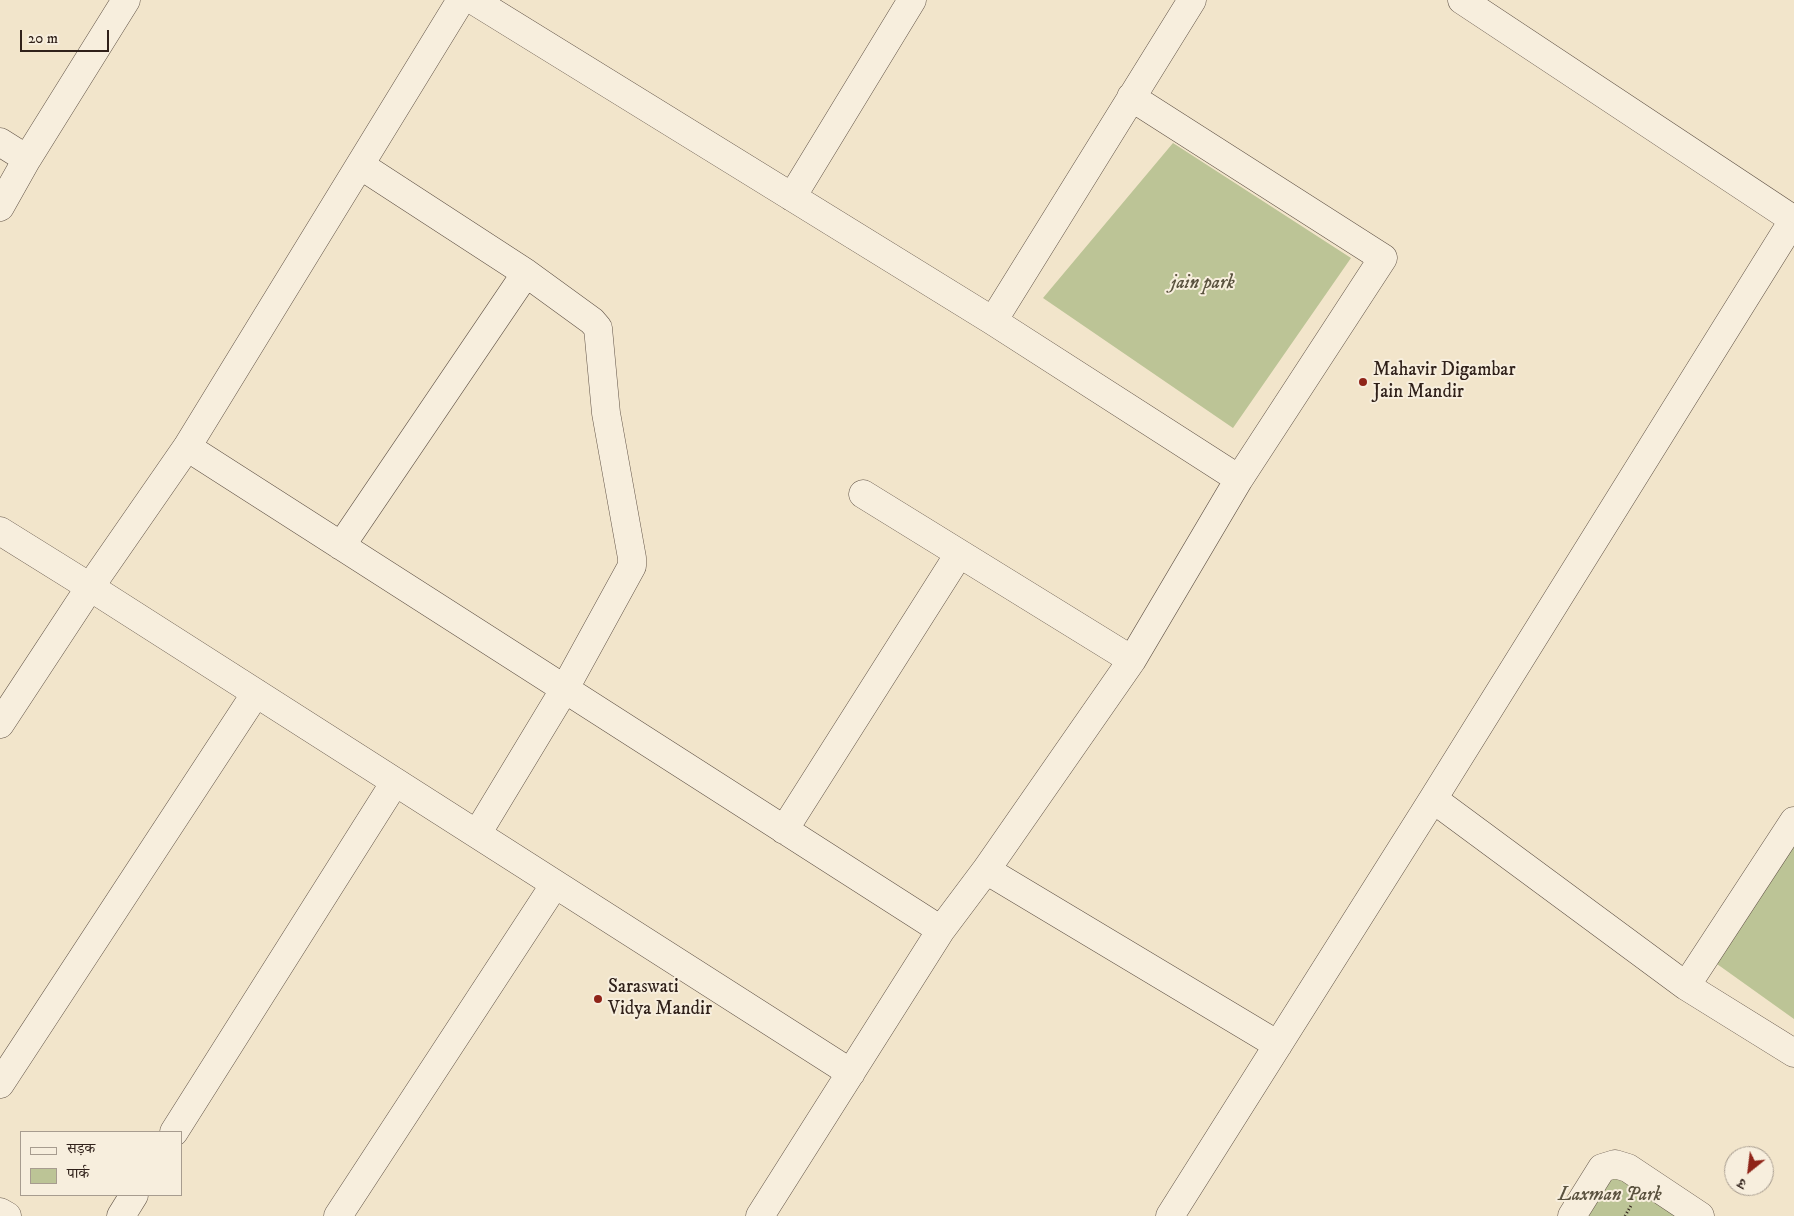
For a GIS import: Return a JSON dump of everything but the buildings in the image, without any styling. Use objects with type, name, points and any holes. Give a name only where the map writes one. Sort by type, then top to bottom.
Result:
[{"type":"street","points":[[0,207],[126,0]]},
{"type":"street","points":[[0,724],[90,586],[186,447],[461,0]]},
{"type":"street","points":[[473,0],[993,321],[1239,479]]},
{"type":"street","points":[[792,197],[912,0]]},
{"type":"street","points":[[993,321],[1192,0]]},
{"type":"street","points":[[1170,1216],[1433,799],[1794,219],[1462,0]]},
{"type":"street","points":[[760,1216],[941,930],[986,870],[1132,660],[1239,479],[1383,258],[1131,97]]},
{"type":"street","points":[[0,142],[27,160]]},
{"type":"street","points":[[360,165],[526,273],[592,321],[598,328],[606,413],[632,566],[564,690],[477,834]]},
{"type":"street","points":[[341,546],[526,273]]},
{"type":"street","points":[[186,447],[941,930]]},
{"type":"street","points":[[863,494],[1132,660]]},
{"type":"street","points":[[0,531],[90,586],[851,1073]]},
{"type":"street","points":[[784,830],[959,554]]},
{"type":"street","points":[[0,1084],[256,693]]},
{"type":"street","points":[[175,1131],[396,782]]},
{"type":"street","points":[[1433,799],[1686,986],[1794,1053]]},
{"type":"street","points":[[1686,986],[1794,822]]},
{"type":"street","points":[[986,870],[1278,1045]]},
{"type":"street","points":[[338,1216],[555,884]]},
{"type":"street","points":[[1572,1216],[1599,1173],[1607,1166],[1615,1164],[1628,1168],[1700,1216]]},
{"type":"street","points":[[121,1216],[133,1196]]},
{"type":"street","points":[[0,1212],[7,1216]]},
{"type":"green space","name":"jain park","points":[[1173,143],[1351,258],[1233,428],[1043,298]]},
{"type":"green space","points":[[1794,841],[1794,1019],[1710,959]]},
{"type":"green space","name":"Laxman Park","points":[[1602,1168],[1683,1216],[1572,1216]]},
{"type":"place","name":"Mahavir Digambar Jain Mandir","points":[[1363,382]]},
{"type":"place","name":"Saraswati Vidya Mandir","points":[[598,999]]}]
